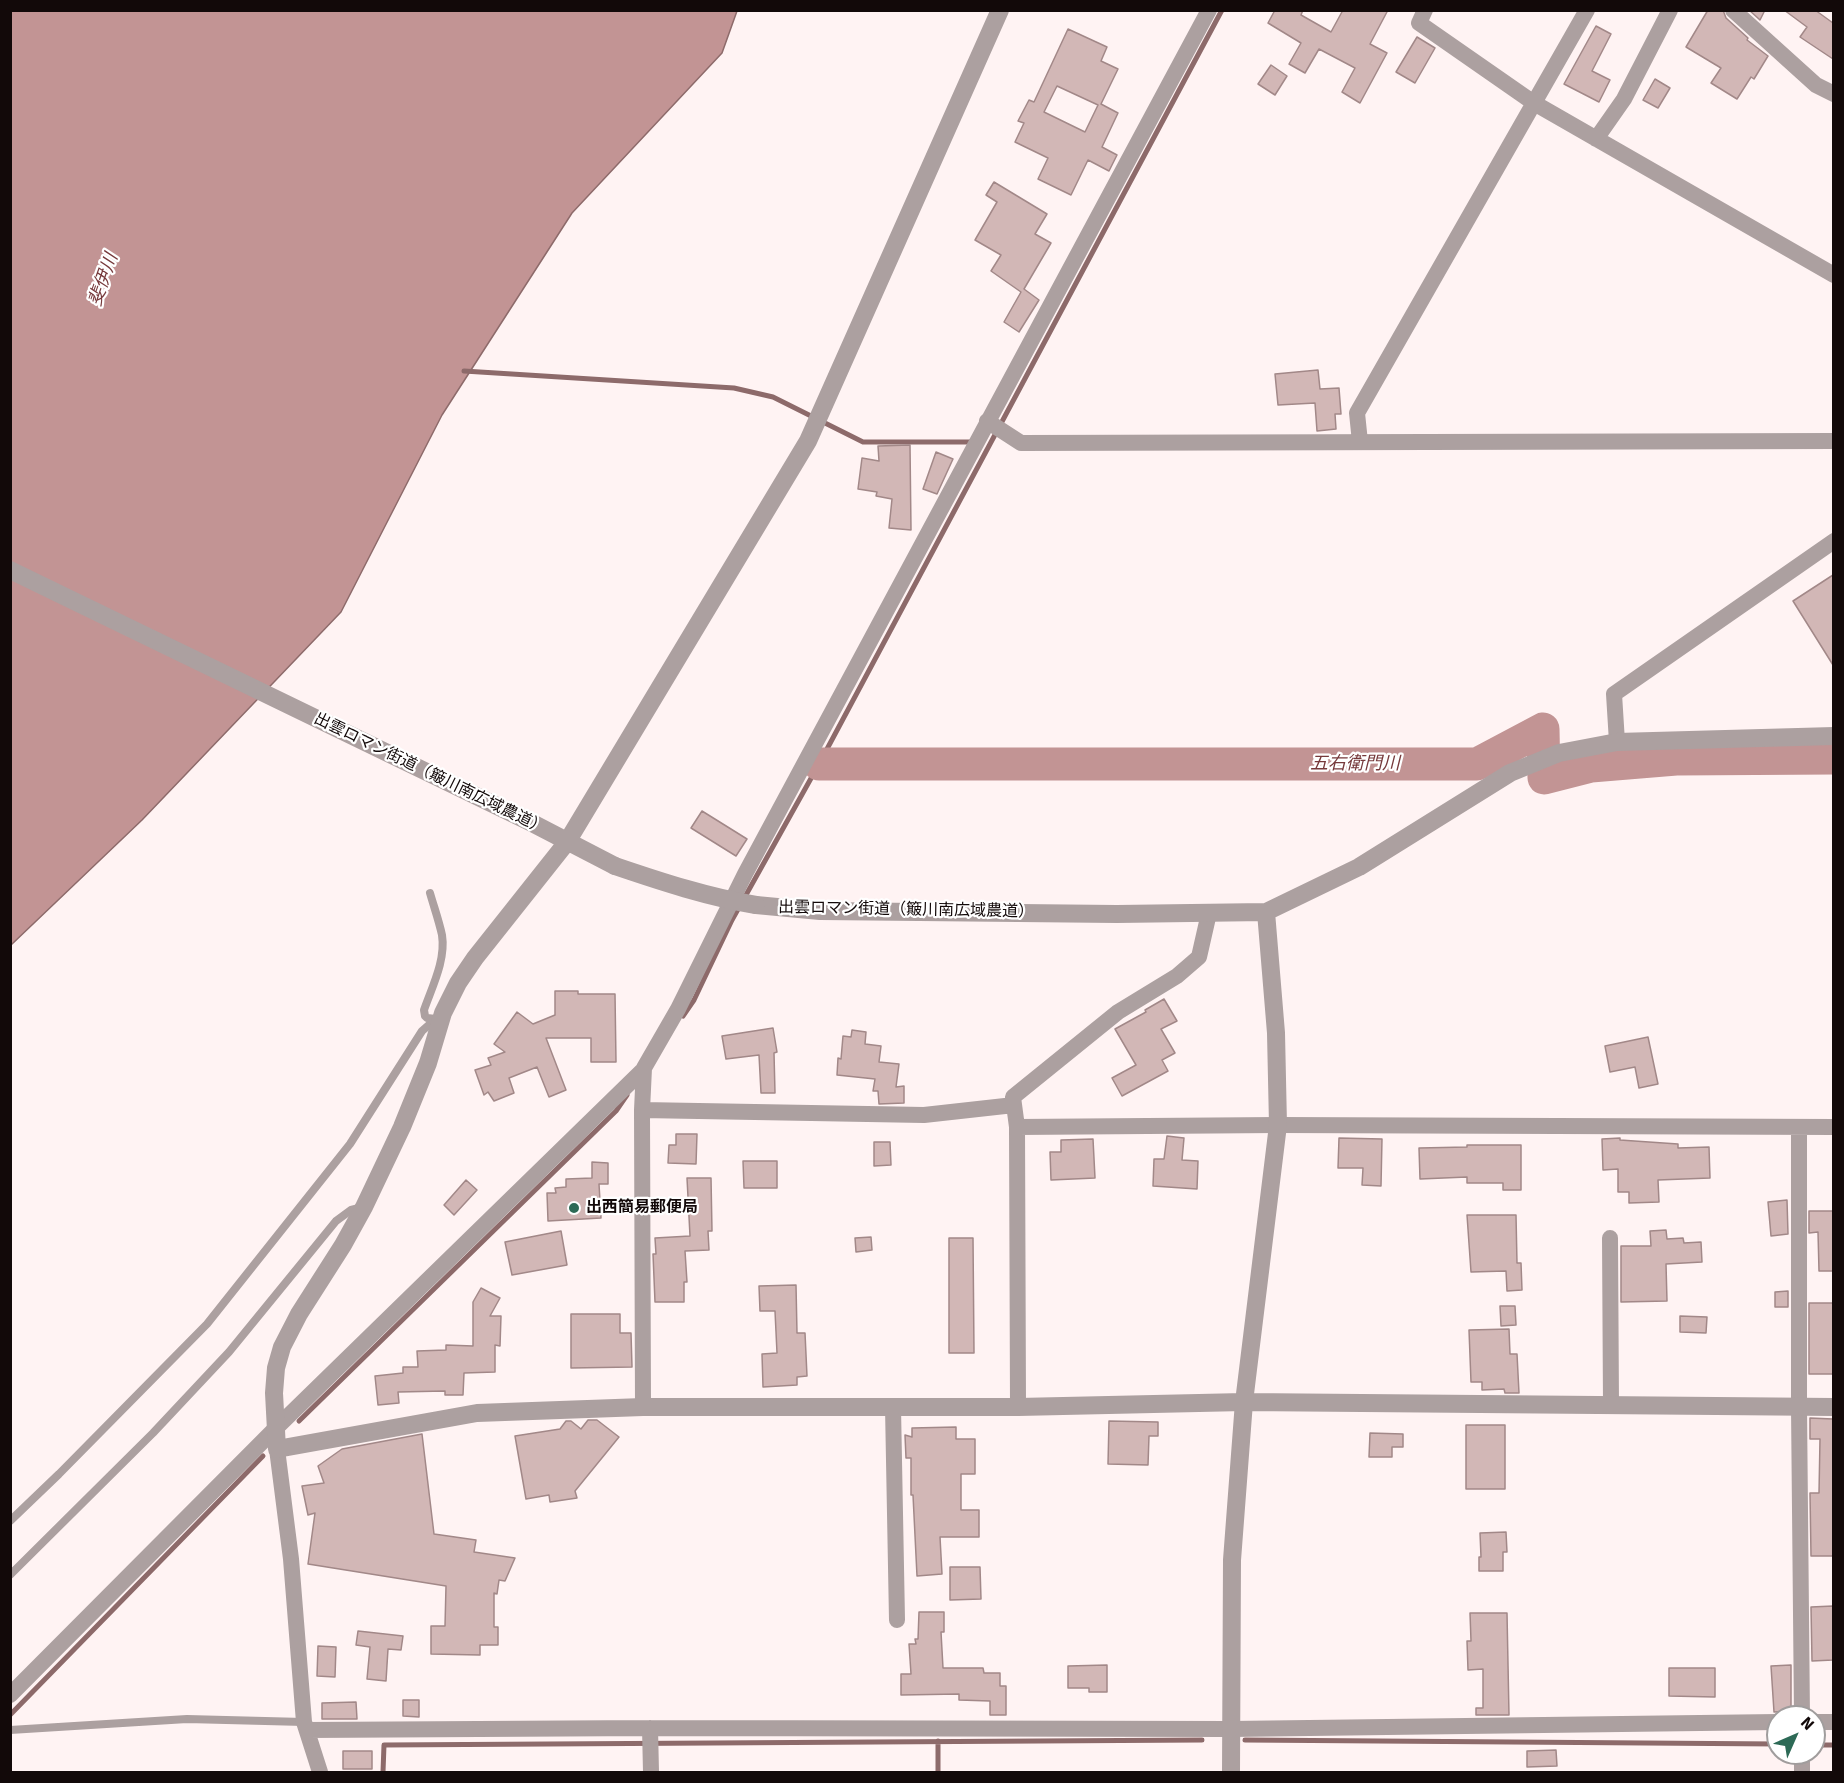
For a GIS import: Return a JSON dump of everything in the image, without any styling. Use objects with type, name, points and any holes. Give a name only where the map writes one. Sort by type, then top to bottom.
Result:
[{"type":"street","points":[[320,1773],[305,1726],[291,1559],[275,1429],[276,1368],[282,1347],[299,1314],[364,1207],[411,1106],[428,1063],[439,1016],[458,983],[475,958],[567,842],[808,441],[1000,10]]},
{"type":"street","points":[[10,1695],[275,1429],[644,1070],[678,1009],[745,874],[1209,10]]},
{"type":"street","points":[[1425,10],[1419,22],[1534,103],[1833,275]]},
{"type":"street","points":[[1360,442],[1357,413],[1587,10]]},
{"type":"street","points":[[1596,139],[1624,99],[1670,10]]},
{"type":"street","points":[[1733,10],[1816,85],[1833,94]]},
{"type":"street","points":[[987,421],[1022,443],[1833,441]]},
{"type":"street","points":[[1617,742],[1614,694],[1833,541]]},
{"type":"street","name":"出雲ロマン街道（簸川南広域農道）","points":[[10,570],[534,824],[615,866],[666,884],[721,899],[820,911],[1117,914],[1266,912],[1359,867],[1510,772],[1559,753],[1617,742],[1833,736]]},
{"type":"street","points":[[1231,1773],[1232,1560],[1244,1401],[1278,1125],[1276,1033],[1266,912]]},
{"type":"street","points":[[1018,1407],[1017,1127],[1013,1096],[1118,1012],[1177,976],[1199,957],[1209,913]]},
{"type":"street","points":[[643,1407],[642,1110],[644,1070]]},
{"type":"street","points":[[642,1110],[924,1115],[1014,1105]]},
{"type":"street","points":[[1017,1127],[1278,1125],[1833,1127]]},
{"type":"street","points":[[1799,1128],[1802,1705]]},
{"type":"street","points":[[1610,1238],[1611,1405]]},
{"type":"street","points":[[277,1449],[477,1413],[643,1407],[1018,1407],[1244,1401],[1833,1407]]},
{"type":"street","points":[[893,1407],[897,1620]]},
{"type":"street","points":[[305,1726],[1231,1729],[1766,1722]]},
{"type":"street","points":[[650,1728],[651,1773]]},
{"type":"lane","points":[[430,893],[442,937],[442,951],[438,971],[424,1010],[427,1018],[439,1016]]},
{"type":"lane","points":[[10,1521],[60,1474],[207,1324],[350,1144],[422,1031],[439,1016]]},
{"type":"lane","points":[[10,1575],[153,1433],[229,1352],[336,1221],[351,1210],[364,1207]]},
{"type":"lane","points":[[10,1730],[187,1719],[305,1726]]},
{"type":"water","name":"斐伊川","points":[[11,11],[737,11],[722,53],[572,213],[442,415],[341,612],[142,820],[11,945]]},
{"type":"building","points":[[1275,10],[1303,10],[1301,15],[1331,32],[1343,10],[1388,10],[1370,44],[1387,53],[1360,103],[1342,92],[1355,68],[1319,49],[1305,73],[1289,64],[1301,43],[1268,23]]},
{"type":"building","points":[[1708,10],[1723,10],[1726,18],[1748,38],[1747,40],[1768,56],[1754,79],[1751,77],[1737,99],[1711,83],[1721,68],[1686,47]]},
{"type":"building","points":[[1749,10],[1765,10],[1760,20]]},
{"type":"building","points":[[1784,10],[1815,10],[1833,23],[1833,59],[1800,37],[1807,27]]},
{"type":"building","points":[[1596,26],[1611,34],[1592,71],[1610,80],[1599,102],[1564,84]]},
{"type":"building","points":[[1068,29],[1107,47],[1101,61],[1118,69],[1101,104],[1118,113],[1102,147],[1117,155],[1109,171],[1088,160],[1071,195],[1038,179],[1048,158],[1015,142],[1024,123],[1018,121],[1029,100],[1034,102]],"holes":[[[1057,86],[1098,105],[1085,132],[1044,112]]]},
{"type":"building","points":[[1417,37],[1435,48],[1415,83],[1396,72]]},
{"type":"building","points":[[1271,65],[1287,76],[1275,95],[1258,84]]},
{"type":"building","points":[[1655,79],[1670,88],[1658,108],[1643,100]]},
{"type":"building","points":[[994,182],[1047,214],[1035,234],[1051,243],[1024,289],[1039,300],[1019,332],[1004,322],[1021,292],[991,271],[1001,255],[975,240],[997,202],[986,195]]},
{"type":"building","points":[[1318,370],[1320,389],[1339,388],[1341,414],[1335,414],[1336,429],[1317,431],[1315,403],[1278,405],[1275,374]]},
{"type":"building","points":[[910,445],[911,530],[889,528],[892,499],[876,496],[877,492],[858,489],[862,458],[879,461],[878,446]]},
{"type":"building","points":[[936,452],[953,459],[937,494],[923,489]]},
{"type":"building","points":[[1833,575],[1833,665],[1793,601]]},
{"type":"building","points":[[702,811],[747,839],[736,856],[691,828]]},
{"type":"building","points":[[555,991],[578,991],[578,994],[615,994],[616,1062],[591,1062],[591,1038],[546,1038],[566,1090],[549,1097],[537,1067],[509,1078],[514,1093],[494,1101],[488,1092],[484,1095],[475,1070],[491,1065],[488,1058],[505,1052],[494,1044],[517,1012],[533,1024],[555,1015]]},
{"type":"building","points":[[1164,999],[1177,1021],[1161,1029],[1175,1053],[1162,1060],[1168,1071],[1122,1096],[1112,1078],[1136,1065],[1115,1029]]},
{"type":"building","points":[[773,1028],[777,1052],[774,1053],[775,1093],[761,1093],[759,1055],[726,1059],[722,1036]]},
{"type":"building","points":[[852,1030],[866,1032],[865,1044],[881,1046],[879,1062],[899,1064],[896,1087],[904,1086],[904,1103],[879,1104],[878,1091],[873,1091],[875,1079],[837,1075],[843,1036],[851,1037]]},
{"type":"building","points":[[1648,1037],[1658,1084],[1639,1088],[1635,1067],[1610,1072],[1605,1046]]},
{"type":"building","points":[[676,1134],[697,1134],[696,1164],[668,1163],[669,1145],[676,1145]]},
{"type":"building","points":[[1167,1136],[1184,1138],[1182,1160],[1198,1161],[1197,1189],[1153,1186],[1154,1159],[1164,1159]]},
{"type":"building","points":[[1339,1138],[1382,1139],[1381,1186],[1362,1185],[1363,1168],[1338,1168]]},
{"type":"building","points":[[1620,1138],[1620,1140],[1678,1144],[1678,1148],[1709,1147],[1710,1178],[1658,1180],[1659,1202],[1629,1203],[1629,1192],[1618,1192],[1618,1169],[1603,1170],[1602,1139]]},
{"type":"building","points":[[1093,1139],[1095,1178],[1051,1180],[1050,1152],[1061,1152],[1061,1140]]},
{"type":"building","points":[[874,1142],[890,1142],[891,1165],[874,1166]]},
{"type":"building","points":[[1467,1145],[1521,1145],[1521,1190],[1503,1190],[1503,1183],[1467,1183],[1467,1177],[1420,1179],[1419,1148],[1467,1147]]},
{"type":"building","points":[[743,1161],[777,1161],[777,1188],[744,1188]]},
{"type":"building","points":[[592,1162],[608,1163],[608,1184],[599,1184],[601,1218],[548,1221],[547,1193],[556,1193],[555,1188],[566,1187],[566,1179],[592,1178]]},
{"type":"building","points":[[687,1178],[711,1178],[712,1231],[708,1231],[709,1250],[685,1251],[687,1282],[684,1282],[684,1302],[655,1302],[653,1254],[656,1254],[655,1238],[690,1236]]},
{"type":"building","points":[[466,1180],[477,1190],[454,1215],[444,1205]]},
{"type":"building","points":[[1787,1200],[1788,1234],[1771,1236],[1768,1202]]},
{"type":"building","points":[[1809,1211],[1833,1211],[1833,1271],[1819,1271],[1818,1232],[1809,1233]]},
{"type":"building","points":[[1467,1215],[1516,1215],[1517,1263],[1521,1263],[1522,1290],[1507,1291],[1506,1271],[1471,1272]]},
{"type":"building","points":[[1666,1230],[1667,1239],[1683,1238],[1684,1243],[1701,1242],[1702,1262],[1666,1264],[1667,1301],[1621,1302],[1621,1246],[1651,1246],[1650,1231]]},
{"type":"building","points":[[561,1231],[567,1265],[512,1275],[505,1242]]},
{"type":"building","points":[[871,1237],[872,1250],[856,1252],[855,1238]]},
{"type":"building","points":[[949,1238],[973,1238],[974,1353],[949,1353]]},
{"type":"building","points":[[796,1285],[797,1333],[805,1333],[807,1376],[797,1377],[797,1385],[763,1387],[762,1354],[777,1353],[775,1311],[760,1311],[759,1286]]},
{"type":"building","points":[[481,1288],[500,1298],[490,1316],[501,1316],[500,1346],[495,1345],[495,1372],[464,1373],[463,1395],[445,1395],[445,1391],[398,1392],[399,1403],[378,1405],[375,1376],[403,1373],[403,1367],[418,1367],[417,1351],[446,1350],[446,1345],[473,1346],[473,1302]]},
{"type":"building","points":[[1788,1291],[1788,1307],[1775,1307],[1775,1292]]},
{"type":"building","points":[[1809,1303],[1833,1303],[1833,1374],[1809,1374]]},
{"type":"building","points":[[1500,1306],[1515,1306],[1516,1325],[1501,1326]]},
{"type":"building","points":[[571,1314],[620,1314],[620,1333],[631,1333],[632,1367],[571,1368]]},
{"type":"building","points":[[1680,1316],[1707,1317],[1706,1333],[1680,1332]]},
{"type":"building","points":[[1509,1329],[1510,1354],[1517,1354],[1519,1393],[1505,1393],[1504,1389],[1482,1390],[1482,1382],[1471,1382],[1469,1330]]},
{"type":"building","points":[[1810,1418],[1833,1419],[1833,1556],[1811,1556],[1810,1493],[1819,1493],[1820,1439],[1810,1439]]},
{"type":"building","points":[[588,1420],[597,1420],[619,1437],[575,1491],[577,1498],[550,1502],[549,1495],[526,1499],[515,1436],[560,1429],[566,1421],[571,1421],[581,1429]]},
{"type":"building","points":[[1109,1421],[1158,1422],[1158,1436],[1149,1436],[1148,1465],[1108,1464]]},
{"type":"building","points":[[1466,1425],[1505,1425],[1505,1489],[1466,1489]]},
{"type":"building","points":[[956,1427],[956,1439],[975,1439],[975,1474],[961,1474],[961,1510],[979,1510],[979,1537],[940,1537],[942,1574],[917,1576],[913,1495],[911,1495],[911,1458],[906,1458],[905,1435],[912,1437],[912,1428]]},
{"type":"building","points":[[1370,1433],[1403,1434],[1403,1447],[1392,1447],[1392,1457],[1369,1457]]},
{"type":"building","points":[[422,1434],[434,1534],[476,1540],[474,1552],[515,1558],[505,1581],[499,1580],[497,1594],[494,1593],[494,1627],[498,1627],[498,1645],[480,1645],[480,1655],[431,1654],[431,1626],[445,1626],[446,1586],[308,1564],[315,1513],[308,1515],[302,1486],[324,1483],[318,1466],[342,1449]]},
{"type":"building","points":[[1506,1532],[1507,1552],[1503,1552],[1503,1571],[1479,1571],[1480,1533]]},
{"type":"building","points":[[950,1567],[980,1567],[981,1599],[950,1600]]},
{"type":"building","points":[[1833,1606],[1833,1660],[1812,1661],[1811,1607]]},
{"type":"building","points":[[919,1612],[944,1612],[944,1632],[941,1632],[943,1668],[983,1668],[984,1673],[1000,1673],[1000,1686],[1006,1686],[1006,1715],[990,1715],[990,1701],[959,1700],[959,1694],[901,1695],[901,1674],[911,1674],[909,1644],[916,1644],[915,1639],[918,1639]]},
{"type":"building","points":[[1470,1613],[1507,1613],[1509,1715],[1476,1715],[1476,1708],[1483,1708],[1483,1669],[1468,1670],[1467,1641],[1471,1641]]},
{"type":"building","points":[[358,1631],[403,1636],[401,1650],[388,1649],[386,1681],[367,1679],[370,1647],[356,1645]]},
{"type":"building","points":[[318,1646],[336,1647],[335,1677],[317,1676]]},
{"type":"building","points":[[1107,1665],[1107,1692],[1089,1692],[1089,1688],[1068,1688],[1068,1666]]},
{"type":"building","points":[[1791,1665],[1791,1705],[1774,1705],[1771,1666]]},
{"type":"building","points":[[1669,1668],[1715,1668],[1715,1697],[1669,1696]]},
{"type":"building","points":[[403,1700],[419,1700],[419,1717],[403,1716]]},
{"type":"building","points":[[356,1702],[357,1719],[322,1719],[322,1703]]},
{"type":"building","points":[[1556,1750],[1557,1766],[1527,1767],[1527,1751]]},
{"type":"building","points":[[343,1751],[372,1751],[372,1769],[343,1769]]},
{"type":"waterway","points":[[683,1016],[694,1000],[732,920],[819,764],[1222,10]]},
{"type":"waterway","points":[[464,371],[734,388],[773,397],[863,442],[973,442]]},
{"type":"waterway","name":"五右衛門川","points":[[819,764],[1477,764],[1543,729],[1544,778],[1591,766],[1676,759],[1834,758]]},
{"type":"waterway","points":[[299,1421],[616,1111],[627,1095]]},
{"type":"waterway","points":[[10,1715],[263,1456]]},
{"type":"waterway","points":[[383,1772],[384,1745],[1202,1740]]},
{"type":"waterway","points":[[1245,1740],[1766,1744]]},
{"type":"waterway","points":[[938,1741],[938,1772]]},
{"type":"waterway","points":[[1826,1745],[1834,1745]]},
{"type":"place","name":"出西簡易郵便局","points":[[574,1208]]}]
